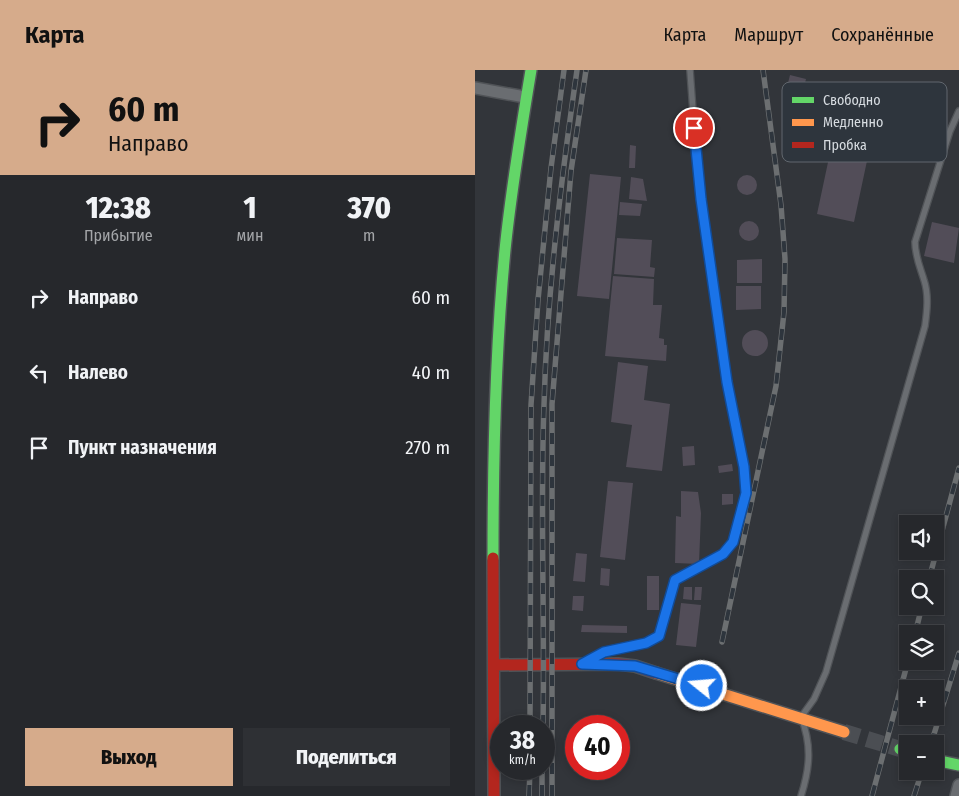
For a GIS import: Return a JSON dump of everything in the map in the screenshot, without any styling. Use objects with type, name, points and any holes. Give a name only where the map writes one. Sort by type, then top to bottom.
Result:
[{"type":"street","points":[[494,796],[493,478],[497,365],[512,179],[531,70]]},
{"type":"street","points":[[475,88],[525,97]]},
{"type":"street","points":[[494,666],[582,664],[635,666],[844,732]]},
{"type":"street","points":[[944,762],[959,765]]},
{"type":"street","points":[[955,796],[959,785]]},
{"type":"lane","points":[[582,664],[604,652],[646,643],[659,636],[675,580],[723,554],[733,542],[746,493],[744,467],[727,382],[698,181],[690,70]]},
{"type":"lane","points":[[947,141],[959,111]]},
{"type":"lane","points":[[801,796],[808,776],[809,748],[807,733],[801,717],[814,699],[826,672],[925,326],[928,305],[925,282],[915,254],[915,242],[940,162]]},
{"type":"building","points":[[790,75],[806,79],[805,82],[788,82]]},
{"type":"building","points":[[630,145],[636,146],[635,168],[629,168]]},
{"type":"building","points":[[828,162],[867,162],[854,222],[817,214]]},
{"type":"building","points":[[590,174],[621,177],[609,299],[577,296]]},
{"type":"building","points":[[747,175],[754,178],[757,185],[754,192],[747,195],[740,192],[737,185],[740,178]]},
{"type":"building","points":[[631,177],[643,179],[647,201],[629,199]]},
{"type":"building","points":[[620,202],[642,204],[640,216],[619,215]]},
{"type":"building","points":[[749,221],[756,224],[759,231],[756,238],[749,241],[742,238],[739,231],[742,224]]},
{"type":"building","points":[[932,222],[959,228],[954,263],[924,256]]},
{"type":"building","points":[[617,238],[652,240],[650,267],[655,268],[654,277],[614,274]]},
{"type":"building","points":[[762,259],[762,283],[737,283],[737,260]]},
{"type":"building","points":[[613,276],[654,279],[653,305],[662,305],[659,338],[664,339],[664,345],[667,345],[666,361],[605,356]]},
{"type":"building","points":[[736,286],[761,286],[761,309],[736,310]]},
{"type":"building","points":[[755,330],[764,334],[768,343],[764,352],[755,356],[746,352],[742,343],[746,334]]},
{"type":"building","points":[[618,362],[648,366],[644,400],[670,404],[662,471],[626,467],[632,425],[611,422]]},
{"type":"building","points":[[694,446],[695,465],[683,466],[682,447]]},
{"type":"building","points":[[732,464],[733,471],[719,473],[718,466]]},
{"type":"building","points":[[608,481],[633,483],[625,560],[600,557]]},
{"type":"building","points":[[681,491],[698,492],[701,513],[699,564],[675,563],[676,516],[681,517]]},
{"type":"building","points":[[722,494],[733,494],[733,504],[722,505]]},
{"type":"building","points":[[576,553],[587,554],[585,582],[573,581]]},
{"type":"building","points":[[601,568],[610,569],[609,586],[600,585]]},
{"type":"building","points":[[647,576],[659,576],[659,610],[647,610]]},
{"type":"building","points":[[684,587],[692,587],[692,600],[683,599]]},
{"type":"building","points":[[695,587],[702,587],[701,600],[694,600]]},
{"type":"building","points":[[573,596],[584,596],[583,611],[572,610]]},
{"type":"building","points":[[681,603],[701,605],[696,647],[676,645]]},
{"type":"building","points":[[582,625],[627,626],[627,633],[581,632]]},
{"type":"tunnel","points":[[844,732],[899,749]]},
{"type":"railway","points":[[530,715],[531,405],[538,300],[551,168],[564,70]]},
{"type":"railway","points":[[543,715],[542,485],[548,321],[556,237],[577,70]]},
{"type":"railway","points":[[552,796],[552,404],[571,171],[586,70]]},
{"type":"railway","points":[[722,642],[776,386],[784,312],[785,259],[781,205],[763,70]]},
{"type":"railway","points":[[931,570],[959,468]]},
{"type":"railway","points":[[917,625],[920,615]]},
{"type":"railway","points":[[934,735],[959,653]]},
{"type":"railway","points":[[872,796],[906,670]]},
{"type":"railway","points":[[529,796],[530,780]]},
{"type":"railway","points":[[542,780],[542,796]]},
{"type":"railway","points":[[914,796],[919,780]]},
{"type":"traffic: fast","points":[[493,558],[493,481],[499,327],[510,205],[531,70]]},
{"type":"traffic: fast","points":[[944,762],[959,765]]},
{"type":"traffic: slow","points":[[656,673],[844,732]]},
{"type":"traffic: jam","points":[[493,558],[494,796]]},
{"type":"traffic: jam","points":[[494,665],[618,664],[635,666],[656,673]]},
{"type":"route","points":[[694,128],[698,181],[727,382],[744,467],[746,493],[733,542],[723,554],[681,575],[675,580],[659,636],[646,643],[604,652],[582,664],[635,666],[702,686]]}]
